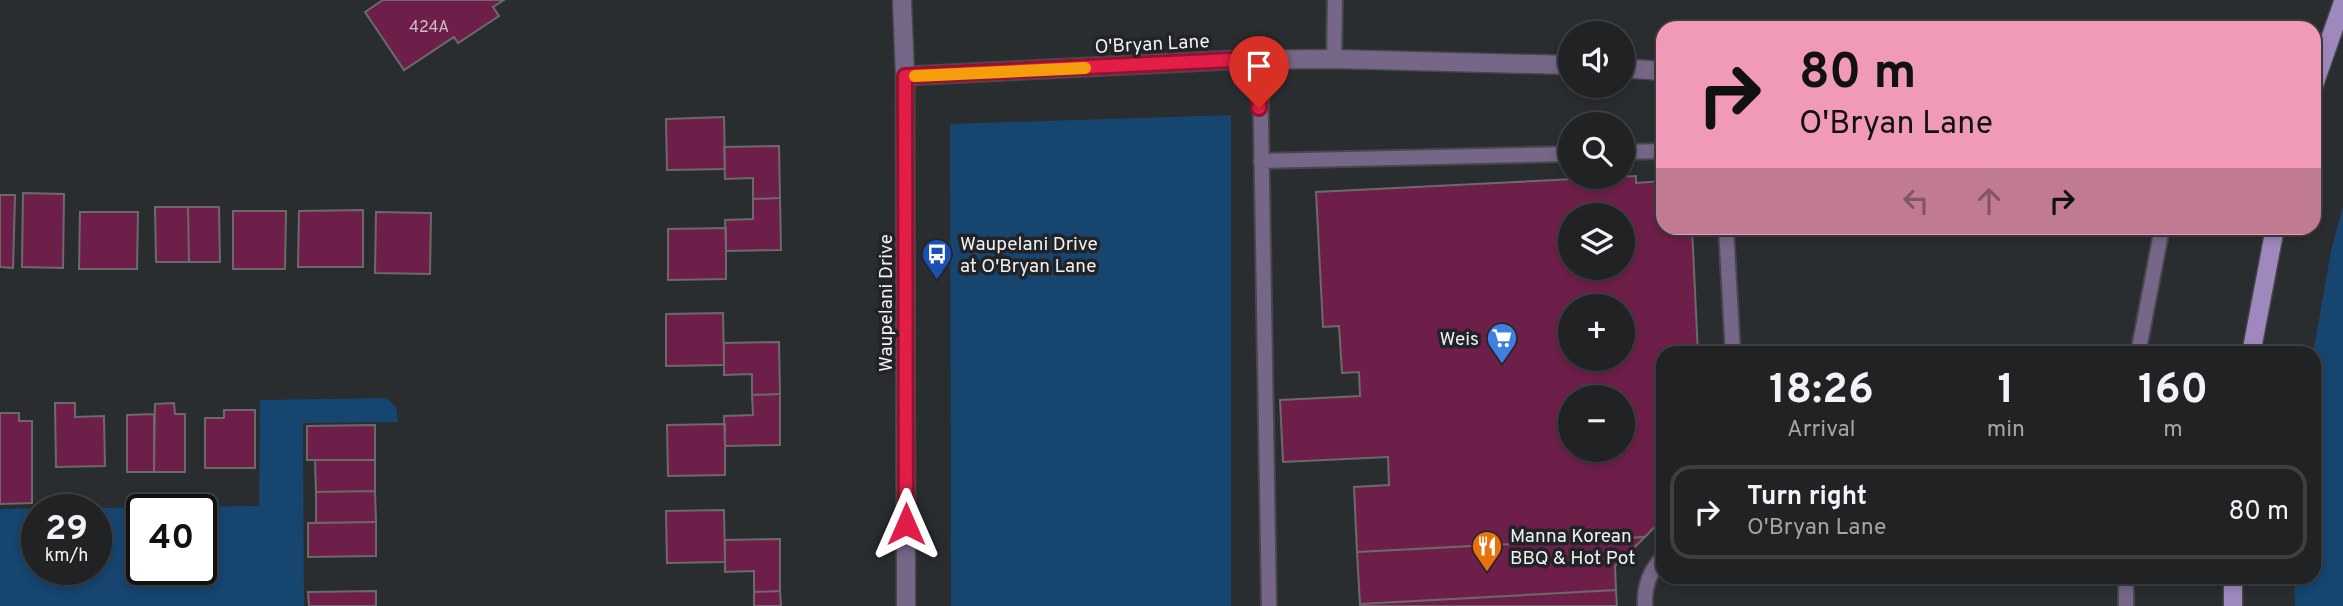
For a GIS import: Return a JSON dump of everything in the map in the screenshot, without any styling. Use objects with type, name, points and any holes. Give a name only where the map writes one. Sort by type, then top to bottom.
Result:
[{"type":"main road","points":[[2321,65],[2343,2]]},
{"type":"main road","points":[[2253,346],[2274,235]]},
{"type":"main road","points":[[2233,584],[2233,606]]},
{"type":"street","name":"Waupelani Drive","points":[[902,0],[905,76],[906,606]]},
{"type":"street","name":"O'Bryan Lane","points":[[905,76],[1231,60],[1334,59],[1558,65]]},
{"type":"street","points":[[1635,69],[1656,71]]},
{"type":"lane","points":[[1334,59],[1335,0]]},
{"type":"lane","points":[[1260,61],[1269,606]]},
{"type":"lane","points":[[1635,152],[1656,151]]},
{"type":"lane","points":[[1261,161],[1558,153]]},
{"type":"lane","points":[[1726,235],[1733,346]]},
{"type":"lane","points":[[2140,346],[2161,235]]},
{"type":"lane","points":[[1645,606],[1644,593],[1648,579],[1656,567]]},
{"type":"lane","points":[[2126,584],[2126,606]]},
{"type":"shaded area","points":[[1231,115],[1231,606],[951,606],[950,124]]},
{"type":"shaded area","points":[[2343,206],[2343,606],[2295,606],[2294,584],[2321,584],[2321,346],[2314,346],[2331,251]]},
{"type":"shaded area","points":[[386,398],[396,407],[398,422],[303,423],[304,606],[0,606],[0,509],[21,509],[21,585],[112,585],[112,508],[126,508],[126,585],[217,585],[217,506],[259,506],[260,400]]},
{"type":"building","points":[[383,0],[504,0],[493,7],[499,16],[458,43],[454,37],[404,70],[365,12]]},
{"type":"building","points":[[724,117],[725,169],[667,170],[666,119]]},
{"type":"building","points":[[779,146],[780,198],[753,199],[753,178],[725,179],[724,147]]},
{"type":"building","name":"Weis","points":[[1635,176],[1636,183],[1656,181],[1656,235],[1692,235],[1698,346],[1656,346],[1656,525],[1645,537],[1357,552],[1354,487],[1389,485],[1388,457],[1283,462],[1280,400],[1360,396],[1359,372],[1342,373],[1339,326],[1323,327],[1316,192],[1558,180],[1558,189],[1635,189]]},
{"type":"building","points":[[23,193],[64,194],[63,268],[22,267]]},
{"type":"building","points":[[0,195],[15,195],[13,268],[0,267]]},
{"type":"building","points":[[780,198],[781,250],[726,251],[725,220],[753,219],[753,199]]},
{"type":"building","points":[[155,207],[188,207],[189,262],[156,262]]},
{"type":"building","points":[[188,207],[219,207],[220,262],[189,262]]},
{"type":"building","points":[[363,210],[363,267],[298,267],[299,211]]},
{"type":"building","points":[[233,211],[286,211],[285,269],[233,269]]},
{"type":"building","points":[[80,212],[138,212],[137,269],[79,269]]},
{"type":"building","points":[[376,212],[431,213],[430,274],[375,273]]},
{"type":"building","points":[[726,228],[726,279],[668,280],[668,229]]},
{"type":"building","points":[[723,313],[724,365],[666,366],[666,314]]},
{"type":"building","points":[[779,342],[780,394],[752,395],[752,374],[724,375],[724,343]]},
{"type":"building","points":[[780,394],[780,445],[725,446],[724,416],[753,415],[752,395]]},
{"type":"building","points":[[55,403],[75,403],[75,417],[104,416],[105,466],[56,467]]},
{"type":"building","points":[[174,403],[175,414],[185,414],[185,472],[154,472],[155,404]]},
{"type":"building","points":[[224,410],[255,410],[255,468],[205,468],[205,418],[224,418]]},
{"type":"building","points":[[0,413],[19,413],[19,421],[32,421],[32,494],[21,494],[21,503],[0,504]]},
{"type":"building","points":[[154,414],[154,472],[127,472],[127,415]]},
{"type":"building","points":[[725,424],[725,475],[668,476],[667,425]]},
{"type":"building","points":[[375,425],[375,460],[307,460],[307,426]]},
{"type":"building","points":[[315,460],[375,460],[375,491],[316,492]]},
{"type":"building","points":[[375,491],[376,522],[316,523],[316,492]]},
{"type":"building","points":[[724,510],[725,562],[667,563],[666,511]]},
{"type":"building","points":[[376,522],[376,556],[308,557],[308,523]]},
{"type":"building","name":"Manna Korean BBQ & Hot Pot","points":[[1645,537],[1615,566],[1616,590],[1360,604],[1357,552]]},
{"type":"building","points":[[780,539],[780,591],[754,592],[754,571],[725,572],[725,540]]},
{"type":"building","points":[[1616,590],[1617,606],[1360,606],[1360,604]]},
{"type":"building","points":[[376,591],[376,606],[309,606],[308,592]]},
{"type":"building","points":[[780,591],[781,606],[754,606],[754,592]]},
{"type":"slow traffic","points":[[915,76],[1085,68]]},
{"type":"place","name":"Waupelani Drive at O'Bryan Lane","points":[[937,281]]},
{"type":"place","name":"Weis","points":[[1502,365]]},
{"type":"place","name":"Manna Korean BBQ & Hot Pot","points":[[1487,573]]},
{"type":"route","points":[[906,524],[905,76],[1231,60],[1260,61],[1259,108]]}]
